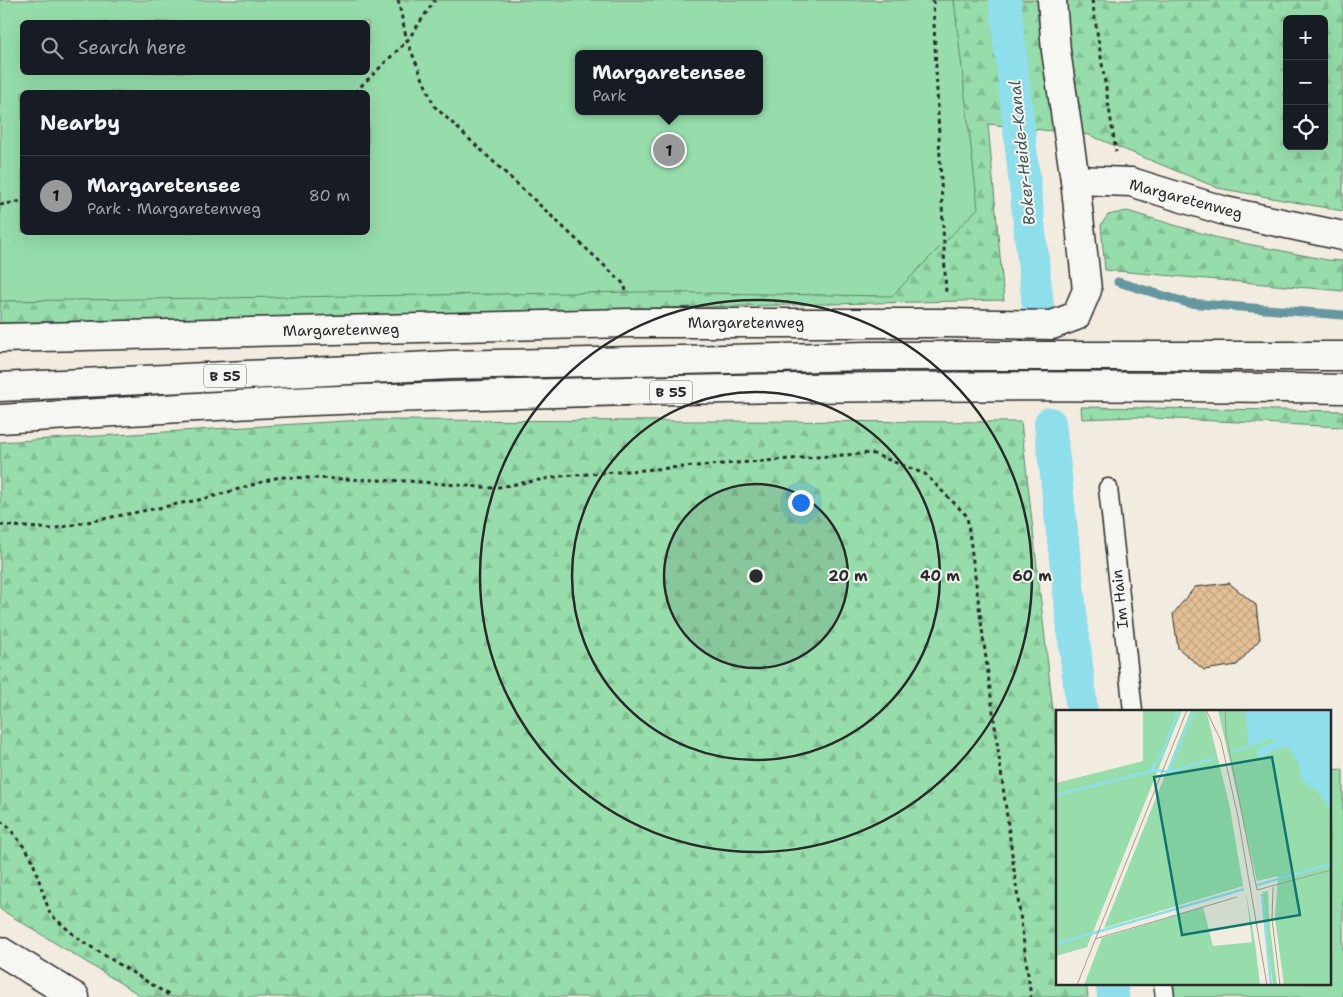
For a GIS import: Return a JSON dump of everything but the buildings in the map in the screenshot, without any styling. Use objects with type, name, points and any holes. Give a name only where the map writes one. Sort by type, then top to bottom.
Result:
[{"type":"main road","points":[[1052,0],[1056,51],[1075,180]]},
{"type":"main road","name":"Margaretenweg","points":[[0,338],[629,323],[948,323],[1052,325],[1076,316],[1087,290],[1075,180],[1131,182],[1225,211],[1343,236]]},
{"type":"main road","name":"B 55","points":[[0,387],[470,364],[868,356],[1343,356]]},
{"type":"main road","name":"B 55","points":[[0,419],[362,399],[839,388],[1211,387],[1343,389]]},
{"type":"main road","points":[[0,951],[75,997]]},
{"type":"lane","name":"Im Hain","points":[[1108,488],[1133,710]]},
{"type":"lane","points":[[1163,984],[1165,997]]},
{"type":"path","points":[[398,0],[407,41],[434,106],[625,285],[629,323]]},
{"type":"path","points":[[357,90],[407,41],[435,0]]},
{"type":"path","points":[[933,0],[948,323]]},
{"type":"path","points":[[1092,0],[1121,182]]},
{"type":"path","points":[[0,205],[20,201]]},
{"type":"path","points":[[0,525],[52,529],[208,498],[279,477],[409,480],[493,488],[562,476],[871,453],[925,474],[967,516],[1031,997]]},
{"type":"path","points":[[0,821],[7,825],[31,856],[50,914],[80,940],[172,997]]},
{"type":"green space","points":[[0,0],[954,0],[978,208],[892,296],[640,292],[0,301]]},
{"type":"green space","points":[[397,0],[1343,0],[1343,211],[1218,188],[1089,135],[988,124],[1004,300],[0,323],[0,166],[20,226],[20,235],[370,235],[370,90],[368,90],[370,67]]},
{"type":"green space","points":[[1127,211],[1218,238],[1327,260],[1343,261],[1343,291],[1105,270],[1101,225],[1108,215]]},
{"type":"green space","points":[[1081,407],[1343,411],[1343,427],[1133,417],[1082,419]]},
{"type":"green space","points":[[362,420],[1021,422],[1056,738],[1056,984],[1086,984],[1088,997],[143,997],[0,909],[0,442]]},
{"type":"green space","points":[[1343,769],[1343,997],[1167,997],[1166,984],[1330,984],[1330,770]]},
{"type":"waterway","name":"Boker-Heide-Kanal","points":[[1005,0],[1038,306]]},
{"type":"waterway","points":[[1118,282],[1188,303],[1343,315]]},
{"type":"waterway","name":"Boker-Heide-Kanal","points":[[1050,423],[1082,710]]},
{"type":"waterway","name":"Boker-Heide-Kanal","points":[[1112,984],[1113,997]]},
{"type":"place","name":"Margaretensee","points":[[669,150]]}]
